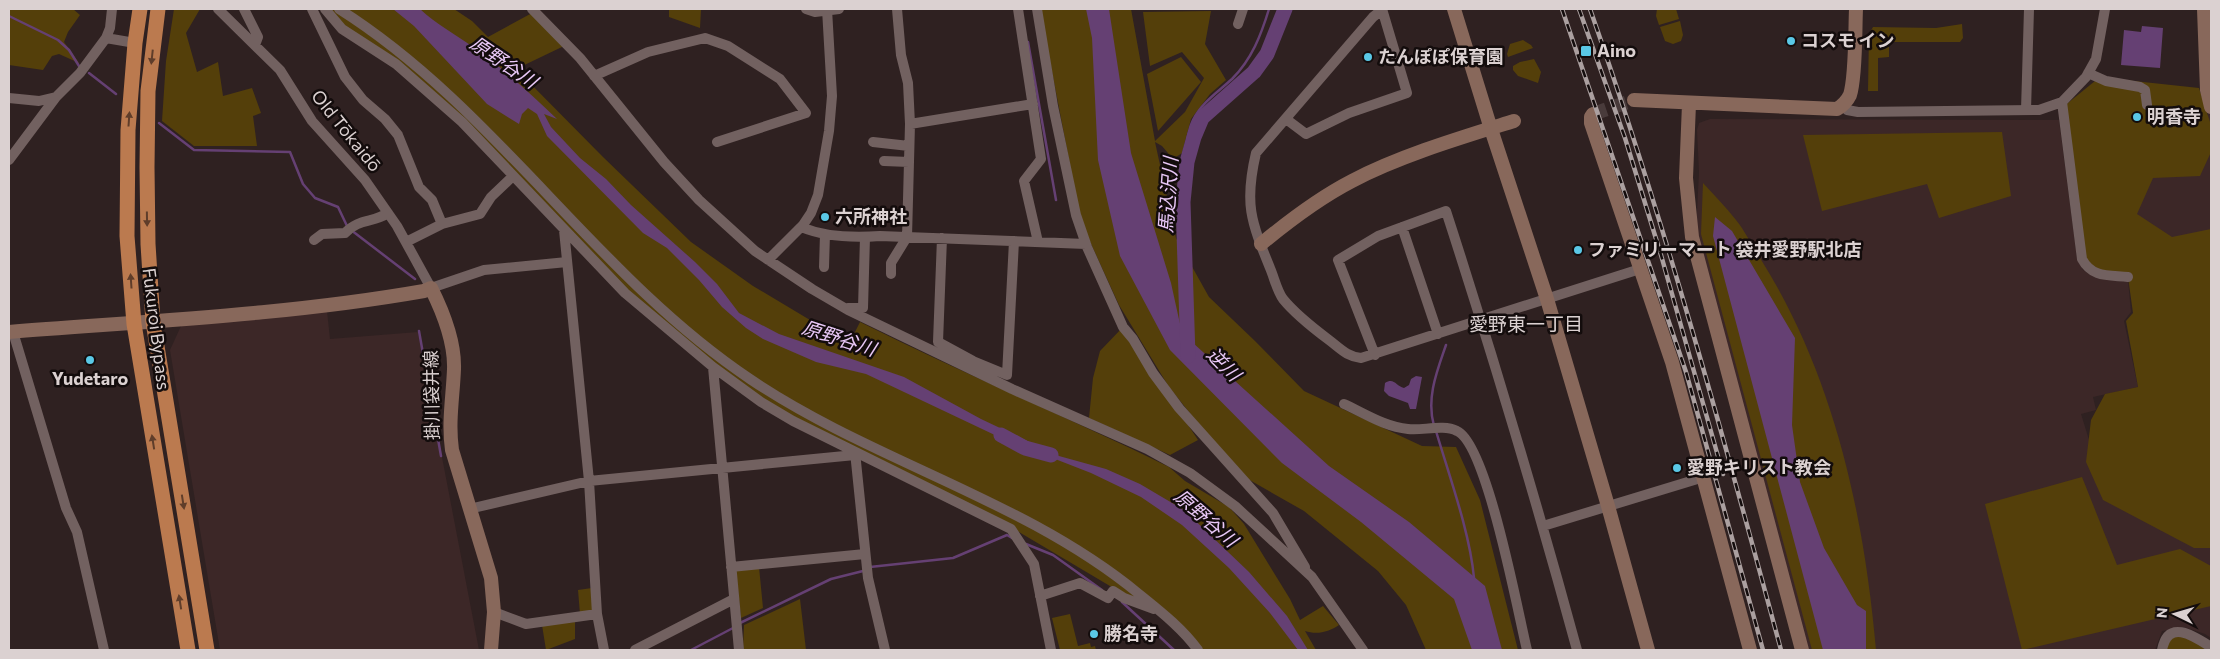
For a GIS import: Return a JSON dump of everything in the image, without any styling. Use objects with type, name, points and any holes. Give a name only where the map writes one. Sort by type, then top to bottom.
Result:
[{"type":"highway","name":"Fukuroi Bypass","points":[[140,9],[135,42],[128,130],[127,205],[134,324],[188,650]]},
{"type":"highway","name":"Fukuroi Bypass","points":[[158,9],[148,91],[148,244],[153,322],[207,650]]},
{"type":"street","points":[[9,160],[56,97],[80,73],[106,38],[110,28],[112,9]]},
{"type":"street","name":"Old Tōkaidō","points":[[218,9],[280,70],[312,121],[365,180],[406,242],[431,288]]},
{"type":"street","points":[[244,9],[258,37],[255,45]]},
{"type":"street","points":[[312,9],[345,77],[363,100],[385,119],[398,135],[419,187],[432,200],[442,224]]},
{"type":"street","points":[[325,9],[342,29],[396,64],[422,85],[462,122],[625,293],[713,366],[761,402],[794,421],[1011,529],[1034,564],[1051,650]]},
{"type":"street","points":[[338,9],[367,27],[426,74],[465,110],[634,284],[676,323],[711,351],[750,379],[820,420],[1030,521],[1070,544],[1114,573],[1160,610],[1190,638],[1198,650]]},
{"type":"street","points":[[532,9],[594,76],[664,162],[700,200],[755,251],[844,308],[1012,389],[1146,449],[1190,473],[1235,506],[1312,577]]},
{"type":"street","points":[[806,9],[815,12],[838,9]]},
{"type":"street","points":[[891,274],[891,263],[907,237],[910,124],[908,83],[901,55],[897,9]]},
{"type":"street","points":[[1018,9],[1041,159],[1024,181],[1038,242]]},
{"type":"street","points":[[1037,9],[1064,163],[1076,215],[1086,244],[1123,327],[1179,408],[1273,513],[1312,577],[1363,650]]},
{"type":"street","points":[[1238,24],[1243,9]]},
{"type":"street","points":[[1286,119],[1306,134],[1349,113],[1407,93],[1383,9],[1373,16],[1256,153],[1252,173],[1250,208],[1252,223],[1282,298],[1314,331],[1329,340],[1342,352],[1353,357],[1361,358],[1375,355],[1640,269]]},
{"type":"street","points":[[1454,9],[1491,129],[1548,299],[1648,650]]},
{"type":"street","points":[[1634,100],[1689,104],[1837,109],[1843,105],[1849,96],[1852,83],[1856,9]]},
{"type":"street","points":[[2026,110],[2028,9]]},
{"type":"street","points":[[1843,105],[1847,110],[1858,112],[2039,110],[2062,102],[2088,73],[2096,59],[2105,9]]},
{"type":"street","points":[[2204,9],[2207,90],[2211,107]]},
{"type":"street","points":[[768,260],[801,227],[811,213],[818,195],[829,131],[832,96],[832,70],[827,10]]},
{"type":"street","points":[[106,38],[135,42]]},
{"type":"street","points":[[594,76],[648,52],[705,38],[728,46],[780,79],[806,113],[717,142]]},
{"type":"street","points":[[2088,73],[2106,81],[2140,87],[2145,90],[2147,105]]},
{"type":"street","points":[[9,98],[39,101],[56,97]]},
{"type":"street","points":[[2062,102],[2082,259],[2086,268],[2092,272],[2128,277]]},
{"type":"street","points":[[910,124],[1033,104]]},
{"type":"street","points":[[1689,104],[1686,178],[1692,237],[1802,650]]},
{"type":"street","points":[[1593,114],[1590,118],[1591,123],[1672,362],[1750,650]]},
{"type":"street","points":[[1261,244],[1296,214],[1353,180],[1390,164],[1514,121]]},
{"type":"street","points":[[872,142],[909,146]]},
{"type":"street","points":[[884,161],[909,162]]},
{"type":"street","points":[[406,242],[442,224],[480,214],[491,197],[513,176]]},
{"type":"street","points":[[1375,355],[1338,260],[1378,236],[1446,211],[1482,320],[1543,526],[1577,650]]},
{"type":"street","points":[[314,240],[322,234],[345,233],[358,222],[382,217],[388,213]]},
{"type":"street","points":[[1402,226],[1438,334]]},
{"type":"street","points":[[801,227],[825,234],[865,237],[1086,244]]},
{"type":"street","points":[[564,230],[589,481],[598,614],[604,650]]},
{"type":"street","points":[[824,267],[825,234]]},
{"type":"street","points":[[844,308],[863,308],[865,237]]},
{"type":"street","points":[[942,238],[938,342],[1007,375],[1014,241]]},
{"type":"street","points":[[104,650],[77,532],[66,508],[11,332],[134,324],[334,305],[416,293],[484,270],[567,262]]},
{"type":"street","name":"掛川袋井線","points":[[431,288],[442,309],[452,349],[454,368],[450,435],[452,450],[491,578],[494,612],[491,650]]},
{"type":"street","points":[[713,366],[739,650]]},
{"type":"street","points":[[1344,404],[1390,425],[1408,429],[1457,430],[1466,438],[1475,455],[1501,536],[1527,650]]},
{"type":"street","points":[[469,509],[589,481],[855,453]]},
{"type":"street","points":[[855,453],[865,554],[885,650]]},
{"type":"street","points":[[1543,526],[1704,477]]},
{"type":"street","points":[[731,567],[865,554]]},
{"type":"street","points":[[1040,596],[1080,583],[1108,598],[1113,591],[1124,598],[1160,610]]},
{"type":"street","points":[[635,650],[734,599]]},
{"type":"street","points":[[494,612],[526,624],[598,614]]},
{"type":"street","points":[[1176,626],[1189,650]]},
{"type":"street","points":[[2162,650],[2164,642],[2169,635],[2176,632],[2191,634],[2211,647]]},
{"type":"shaded area","points":[[9,9],[73,9],[80,15],[68,32],[64,42],[79,63],[59,54],[52,56],[43,70],[9,65]]},
{"type":"shaded area","points":[[174,9],[200,9],[186,33],[197,72],[218,62],[223,96],[252,88],[261,113],[253,116],[257,146],[194,146],[162,121],[166,61]]},
{"type":"shaded area","points":[[325,9],[454,9],[472,21],[488,37],[532,13],[564,46],[516,69],[691,242],[753,286],[810,320],[852,338],[860,322],[1169,467],[1185,481],[1229,507],[1244,524],[1290,599],[1300,620],[1323,606],[1339,625],[1323,632],[1305,631],[1316,650],[1197,650],[1174,624],[1004,523],[774,410],[667,330],[452,110],[342,29]]},
{"type":"shaded area","points":[[393,9],[420,9],[484,55],[516,82],[557,119],[544,114],[551,127],[580,158],[606,179],[631,205],[695,262],[717,284],[739,313],[779,334],[904,377],[981,419],[1059,456],[1106,469],[1140,484],[1184,510],[1249,572],[1287,616],[1308,650],[1298,650],[1270,613],[1229,568],[1182,525],[1141,497],[1091,473],[999,437],[866,374],[816,362],[763,339],[746,328],[722,307],[699,280],[667,248],[643,233],[547,136],[537,114],[528,108],[522,114],[519,124],[487,104],[414,26]]},
{"type":"shaded area","points":[[669,9],[701,9],[700,28],[669,17]]},
{"type":"shaded area","points":[[1040,9],[1131,9],[1155,141],[1185,112],[1204,78],[1182,52],[1150,66],[1143,12],[1211,11],[1205,44],[1226,80],[1210,94],[1191,119],[1182,153],[1173,159],[1162,146],[1155,142],[1176,238],[1209,297],[1304,391],[1422,446],[1456,447],[1480,500],[1518,650],[1426,650],[1406,605],[1378,571],[1304,511],[1239,474],[1169,387],[1119,305],[1081,222]]},
{"type":"shaded area","points":[[1086,9],[1109,9],[1131,153],[1171,283],[1182,333],[1329,466],[1409,522],[1485,586],[1502,650],[1472,650],[1454,599],[1361,522],[1282,463],[1170,350],[1120,256],[1098,160],[1092,38]]},
{"type":"shaded area","points":[[1657,9],[1676,9],[1679,19],[1659,25],[1656,16]]},
{"type":"shaded area","points":[[1680,21],[1683,35],[1681,41],[1673,44],[1665,41],[1660,27]]},
{"type":"shaded area","points":[[1962,24],[1963,38],[1960,42],[1889,42],[1889,57],[1878,58],[1878,91],[1868,91],[1869,34],[1873,27],[1936,28]]},
{"type":"shaded area","points":[[2142,26],[2163,28],[2160,68],[2121,65],[2124,30],[2141,32]]},
{"type":"shaded area","points":[[1523,40],[1533,48],[1508,57],[1510,44]]},
{"type":"shaded area","points":[[1181,57],[1201,82],[1158,131],[1147,74]]},
{"type":"shaded area","points":[[1534,59],[1541,72],[1538,83],[1518,76],[1513,70],[1513,66],[1520,62]]},
{"type":"shaded area","points":[[2106,78],[2199,88],[2211,125],[2211,152],[2200,176],[2153,178],[2137,214],[2172,237],[2211,229],[2211,548],[2194,548],[2103,500],[2086,462],[2091,420],[2105,394],[2138,387],[2126,321],[2133,313],[2128,277],[2092,269],[2085,256],[2063,107],[2095,81]]},
{"type":"shaded area","points":[[2211,104],[2211,259],[2125,214],[2149,158],[2192,168]]},
{"type":"shaded area","points":[[1710,119],[2059,120],[2077,258],[2083,270],[2092,276],[2128,280],[2131,312],[2124,321],[2138,387],[2093,397],[2096,410],[2081,414],[2093,453],[2211,547],[2211,638],[2184,627],[2162,631],[2155,650],[1808,650],[1696,232],[1699,172],[1697,130],[1699,123]]},
{"type":"shaded area","points":[[2002,132],[2011,196],[1939,218],[1927,184],[1822,211],[1803,135]]},
{"type":"shaded area","points":[[1703,183],[1739,224],[1786,303],[1808,349],[1826,398],[1854,497],[1871,599],[1876,650],[1812,650],[1701,234]]},
{"type":"shaded area","points":[[1715,217],[1732,231],[1795,338],[1792,425],[1800,482],[1824,548],[1857,605],[1866,611],[1866,650],[1823,650],[1713,236]]},
{"type":"shaded area","points":[[327,311],[330,339],[418,332],[479,650],[220,650],[170,350],[181,326]]},
{"type":"shaded area","points":[[1123,327],[1198,440],[1170,455],[1089,418],[1093,378],[1100,351]]},
{"type":"shaded area","points":[[1416,376],[1422,377],[1416,409],[1410,409],[1408,403],[1389,396],[1384,391],[1385,383],[1388,381],[1393,381],[1404,388]]},
{"type":"shaded area","points":[[2082,477],[2117,565],[2180,549],[2211,566],[2211,606],[2022,650],[1985,504]]},
{"type":"shaded area","points":[[759,567],[763,608],[741,618],[736,571]]},
{"type":"shaded area","points":[[592,588],[595,612],[580,614],[578,590]]},
{"type":"shaded area","points":[[800,599],[806,650],[743,650],[744,625]]},
{"type":"shaded area","points":[[1070,614],[1078,646],[1090,643],[1091,647],[1095,646],[1096,650],[1060,650],[1052,618]]},
{"type":"shaded area","points":[[575,622],[575,639],[546,650],[542,625]]},
{"type":"shaded area","points":[[2182,631],[2211,650],[2161,650],[2164,642]]},
{"type":"waterway","points":[[1185,184],[1187,143],[1193,120],[1206,103],[1232,79],[1245,63],[1259,37],[1269,9]]},
{"type":"waterway","name":"馬込沢川","points":[[1188,356],[1183,202],[1187,162],[1202,118],[1254,72],[1267,54],[1285,9]]},
{"type":"waterway","points":[[9,16],[58,40],[69,50],[79,66]]},
{"type":"waterway","points":[[1028,42],[1056,200]]},
{"type":"waterway","points":[[89,73],[116,94]]},
{"type":"waterway","points":[[159,123],[194,150],[290,152],[303,184],[315,198],[338,207],[347,226]]},
{"type":"waterway","points":[[351,230],[415,279]]},
{"type":"waterway","points":[[419,331],[441,456]]},
{"type":"waterway","points":[[1434,426],[1431,405],[1432,395],[1436,375],[1446,345]]},
{"type":"waterway","points":[[1436,431],[1464,523],[1474,578]]},
{"type":"waterway","name":"原野谷川","points":[[1001,435],[1025,448],[1051,455]]},
{"type":"waterway","points":[[870,567],[953,558],[1007,535],[1012,538]]},
{"type":"waterway","points":[[1026,544],[1053,555],[1102,590]]},
{"type":"waterway","points":[[740,623],[831,579],[863,571]]},
{"type":"waterway","points":[[1122,602],[1174,650]]},
{"type":"waterway","points":[[691,650],[733,628]]},
{"type":"tunnel","points":[[1593,114],[1634,100]]},
{"type":"railway","points":[[1562,9],[1686,372],[1763,650]]},
{"type":"railway","points":[[1579,9],[1625,138],[1661,255],[1723,474]]},
{"type":"railway","points":[[1590,9],[1643,168],[1692,328],[1781,650]]},
{"type":"place","name":"コスモ イン","points":[[1791,41]]},
{"type":"place","name":"Aino","points":[[1586,51]]},
{"type":"place","name":"たんぽぽ保育園","points":[[1368,57]]},
{"type":"place","name":"明香寺","points":[[2137,117]]},
{"type":"place","name":"六所神社","points":[[825,217]]},
{"type":"place","name":"ファミリーマート 袋井愛野駅北店","points":[[1578,250]]},
{"type":"place","name":"Yudetaro","points":[[90,360]]},
{"type":"place","name":"愛野キリスト教会","points":[[1677,468]]},
{"type":"place","name":"勝名寺","points":[[1094,634]]},
{"type":"district","name":"愛野東一丁目","points":[[1526,324]]},
{"type":"water label","name":"逆川","points":[[1224,364]]}]
